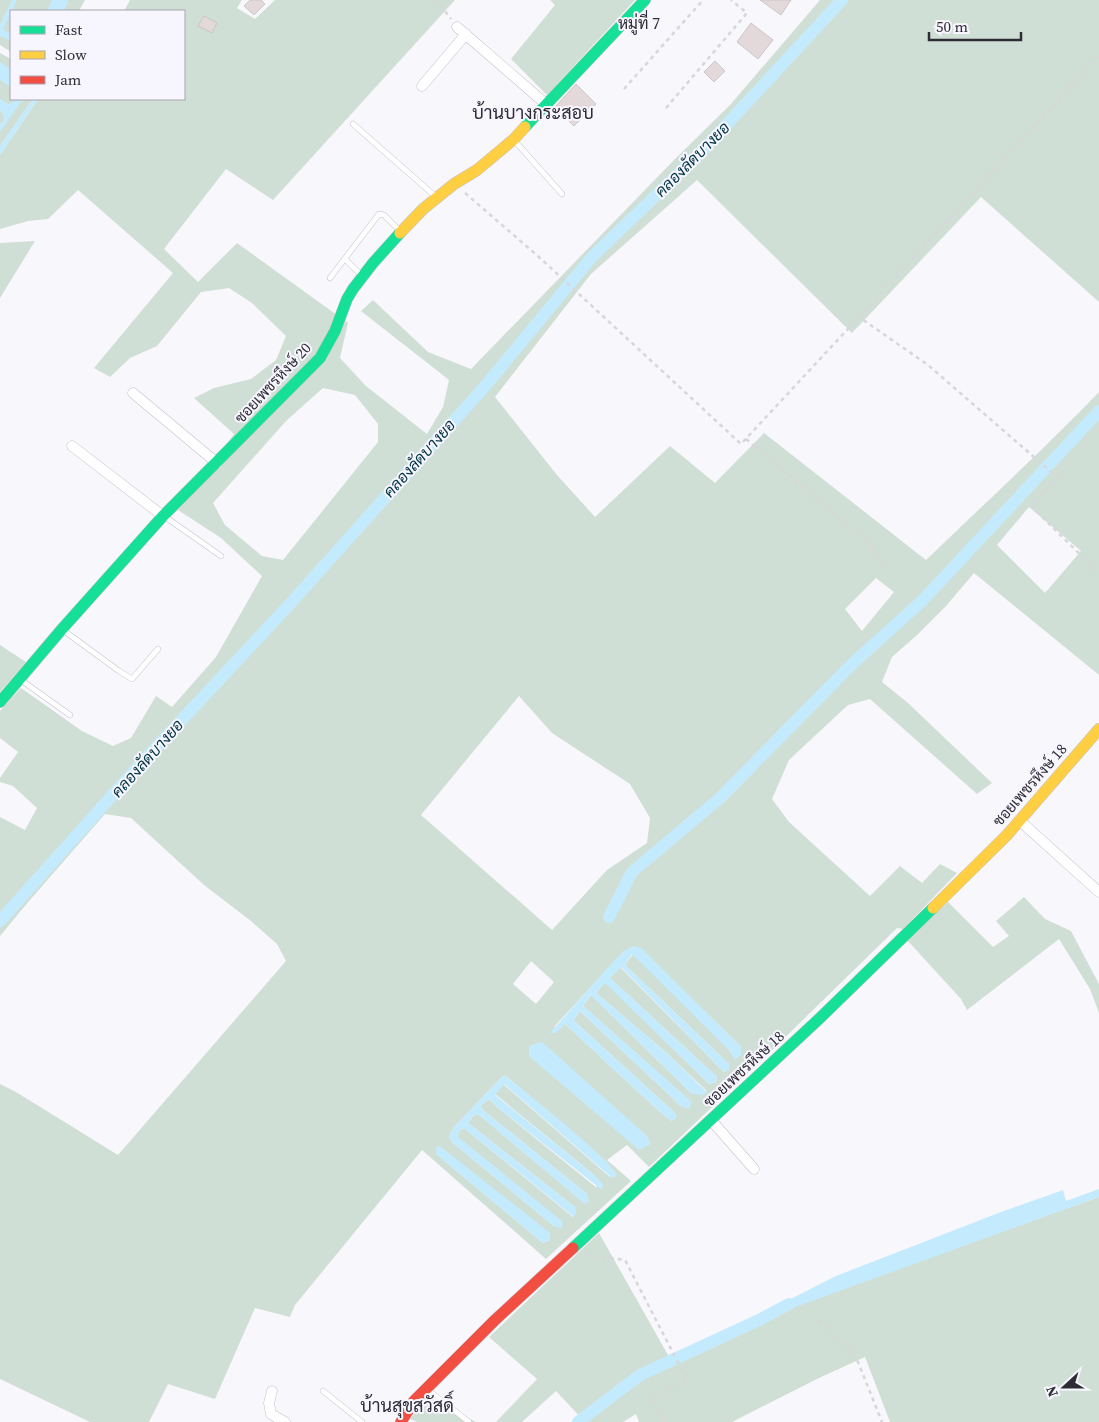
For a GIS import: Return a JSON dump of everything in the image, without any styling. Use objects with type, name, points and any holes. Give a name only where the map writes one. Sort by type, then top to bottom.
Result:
[{"type":"street","name":"ซอยเพชรหึงษ์ 20","points":[[0,702],[163,516],[320,358],[335,331],[347,299],[362,277],[423,208],[454,184],[477,170],[514,139],[645,0]]},
{"type":"street","points":[[457,27],[547,105]]},
{"type":"street","points":[[422,86],[466,34]]},
{"type":"street","points":[[133,393],[217,463]]},
{"type":"street","points":[[72,446],[163,516]]},
{"type":"street","name":"ซอยเพชรหึงษ์ 18","points":[[401,1422],[414,1401],[495,1320],[820,1018],[1007,835],[1099,729]]},
{"type":"street","points":[[1019,820],[1098,890]]},
{"type":"street","points":[[711,1120],[754,1169]]},
{"type":"street","points":[[272,1391],[269,1403],[271,1414],[285,1422]]},
{"type":"lane","points":[[353,124],[436,198]]},
{"type":"lane","points":[[514,139],[562,194]]},
{"type":"lane","points":[[330,278],[380,214],[384,215],[401,232]]},
{"type":"lane","points":[[345,259],[362,277]]},
{"type":"lane","points":[[163,516],[222,556]]},
{"type":"lane","points":[[62,629],[132,679],[158,649]]},
{"type":"lane","points":[[20,679],[70,715]]},
{"type":"lane","points":[[426,1389],[469,1422]]},
{"type":"lane","points":[[323,1392],[362,1422]]},
{"type":"path","points":[[434,0],[442,7],[457,27]]},
{"type":"path","points":[[624,89],[703,0]]},
{"type":"path","points":[[666,108],[747,13],[731,0]]},
{"type":"path","points":[[454,184],[539,257],[741,444],[1099,56]]},
{"type":"path","points":[[859,317],[928,364],[1057,477],[1032,506],[1099,573]]},
{"type":"path","points":[[746,439],[865,539],[880,559],[886,571]]},
{"type":"path","points":[[568,1252],[625,1260],[687,1380],[652,1397],[664,1422]]},
{"type":"path","points":[[818,1320],[856,1357],[882,1422]]},
{"type":"shaded area","points":[[0,0],[85,0],[80,10],[10,10],[10,51],[0,45]]},
{"type":"shaded area","points":[[130,0],[242,0],[237,8],[255,19],[275,0],[455,0],[273,200],[226,169],[164,249],[198,282],[237,243],[348,323],[340,358],[366,386],[427,434],[443,407],[449,380],[361,311],[373,300],[428,352],[471,369],[730,105],[820,0],[1099,0],[1099,302],[981,197],[852,333],[697,180],[591,274],[495,397],[557,475],[595,517],[670,446],[715,483],[764,433],[926,560],[1099,392],[1099,675],[974,573],[946,606],[892,657],[882,682],[908,703],[992,783],[977,794],[870,699],[848,705],[789,760],[772,799],[789,822],[870,896],[900,866],[922,883],[940,864],[957,873],[903,929],[897,928],[649,1167],[627,1145],[607,1160],[631,1181],[546,1259],[422,1150],[295,1305],[290,1317],[255,1308],[215,1399],[168,1384],[149,1422],[90,1422],[0,1379],[0,1084],[118,1155],[286,961],[277,944],[251,921],[204,885],[131,818],[105,814],[0,936],[0,817],[25,830],[37,808],[13,786],[0,782],[0,778],[18,752],[0,738],[0,711],[21,688],[82,731],[113,746],[131,738],[156,696],[172,707],[216,657],[262,576],[221,538],[178,510],[234,434],[194,398],[214,388],[251,379],[276,360],[286,336],[252,303],[229,288],[201,292],[157,346],[130,358],[110,377],[94,368],[173,273],[78,190],[48,219],[28,221],[0,229],[0,155],[37,100],[185,100],[185,10],[125,10]],"holes":[[[323,388],[355,395],[378,424],[378,442],[283,560],[262,556],[225,525],[213,503],[286,421]],[[1029,507],[1081,551],[1045,593],[997,545]],[[876,578],[894,592],[862,631],[845,609]],[[519,696],[552,733],[630,784],[650,818],[647,843],[607,870],[552,930],[421,815]],[[641,949],[741,1047],[735,1059],[730,1051],[633,954],[625,965],[729,1064],[729,1069],[724,1072],[620,967],[610,978],[717,1077],[716,1082],[709,1084],[605,982],[596,993],[661,1048],[707,1091],[691,1093],[591,995],[583,1006],[691,1102],[689,1108],[681,1106],[580,1011],[573,1020],[675,1113],[672,1121],[565,1024],[554,1027],[624,951]],[[531,961],[554,982],[536,1004],[513,984]],[[503,1076],[507,1077],[599,1155],[611,1178],[503,1084],[495,1094],[594,1175],[597,1188],[489,1099],[480,1106],[484,1111],[587,1194],[583,1202],[478,1114],[473,1116],[468,1123],[576,1208],[573,1217],[464,1128],[459,1131],[457,1137],[562,1222],[555,1227],[452,1142],[449,1136],[455,1126]],[[436,1154],[550,1240],[543,1243]]]},
{"type":"shaded area","points":[[550,0],[635,0],[547,95],[511,59],[555,5]]},
{"type":"shaded area","points":[[0,53],[10,58],[10,100],[32,100],[0,146]]},
{"type":"shaded area","points":[[35,241],[0,298],[0,243]]},
{"type":"shaded area","points":[[0,645],[26,662],[0,692]]},
{"type":"shaded area","points":[[1024,897],[1045,919],[1071,931],[1099,984],[1099,1013],[1090,989],[1059,939],[967,1010],[961,999],[907,940],[948,902],[993,947],[1009,936],[996,921]]},
{"type":"shaded area","points":[[1099,1197],[1099,1422],[890,1422],[865,1357],[732,1422],[639,1422],[636,1414],[623,1422],[585,1422],[556,1391],[522,1422],[496,1422],[537,1379],[489,1337],[599,1233],[668,1355],[832,1292]]},
{"type":"shaded area","points":[[426,1396],[476,1422],[417,1422],[410,1419]]},
{"type":"water","points":[[12,0],[17,0],[12,10],[10,10],[10,14],[3,29],[10,34],[10,41],[0,36],[0,25]]},
{"type":"water","points":[[52,0],[67,0],[68,3],[64,10],[47,10]]},
{"type":"water","points":[[0,62],[10,68],[10,86],[0,80]]},
{"type":"water","points":[[0,99],[8,104],[14,100],[22,100],[0,132],[0,123],[3,122],[4,116],[0,110]]},
{"type":"water","points":[[32,100],[37,100],[0,155],[0,146]]},
{"type":"water","points":[[633,946],[641,948],[741,1047],[741,1055],[735,1060],[730,1051],[632,954],[625,965],[729,1064],[729,1069],[724,1072],[621,967],[610,978],[717,1077],[716,1082],[709,1084],[605,983],[596,993],[661,1048],[707,1092],[703,1095],[692,1094],[591,995],[583,1006],[692,1102],[689,1109],[681,1106],[580,1011],[573,1020],[675,1113],[677,1117],[672,1121],[565,1024],[556,1033],[550,1033],[611,964],[624,951]]},
{"type":"water","points":[[542,1042],[647,1136],[651,1144],[639,1150],[529,1056],[529,1046]]},
{"type":"water","points":[[503,1076],[507,1077],[549,1111],[601,1156],[617,1176],[612,1178],[504,1084],[495,1095],[594,1175],[603,1184],[602,1190],[489,1099],[480,1106],[587,1194],[589,1201],[585,1204],[478,1114],[473,1116],[468,1123],[576,1208],[574,1217],[464,1128],[459,1131],[458,1137],[563,1222],[562,1228],[555,1227],[452,1142],[449,1136],[455,1126]]},
{"type":"water","points":[[437,1146],[441,1147],[550,1233],[550,1240],[543,1243],[436,1154]]},
{"type":"water","points":[[1099,1189],[1099,1197],[776,1314],[773,1308],[836,1276],[1001,1212],[1063,1190],[1066,1201]]},
{"type":"building","points":[[250,0],[261,0],[265,4],[254,15],[244,6]]},
{"type":"building","points":[[760,0],[791,0],[781,15]]},
{"type":"building","points":[[204,16],[217,23],[212,33],[198,26]]},
{"type":"building","points":[[751,23],[773,40],[758,59],[737,42]]},
{"type":"building","points":[[715,61],[725,71],[714,82],[704,72]]},
{"type":"building","points":[[576,84],[596,104],[574,126],[555,107]]},
{"type":"waterway","name":"คลองลัดบางยอ","points":[[0,921],[134,771],[289,605],[486,385],[591,258],[705,148],[842,0]]},
{"type":"waterway","points":[[609,917],[632,872],[720,798],[852,664],[922,601],[1099,411]]},
{"type":"waterway","points":[[578,1422],[640,1375],[759,1320],[789,1304]]},
{"type":"traffic: fast","points":[[525,127],[645,0]]},
{"type":"traffic: fast","points":[[0,702],[163,516],[320,358],[335,331],[347,299],[353,289],[400,233]]},
{"type":"traffic: fast","points":[[573,1248],[820,1018],[933,908]]},
{"type":"traffic: slow","points":[[400,233],[423,209],[454,184],[477,170],[514,139],[525,127]]},
{"type":"traffic: slow","points":[[933,908],[1007,835],[1099,729]]},
{"type":"traffic: jam","points":[[401,1422],[414,1401],[495,1320],[573,1248]]},
{"type":"district","name":"หมู่ที่ 7","points":[[639,23]]},
{"type":"district","name":"บ้านบางกระสอบ","points":[[533,113]]},
{"type":"district","name":"บ้านสุขสวัสดิ์","points":[[407,1406]]}]
